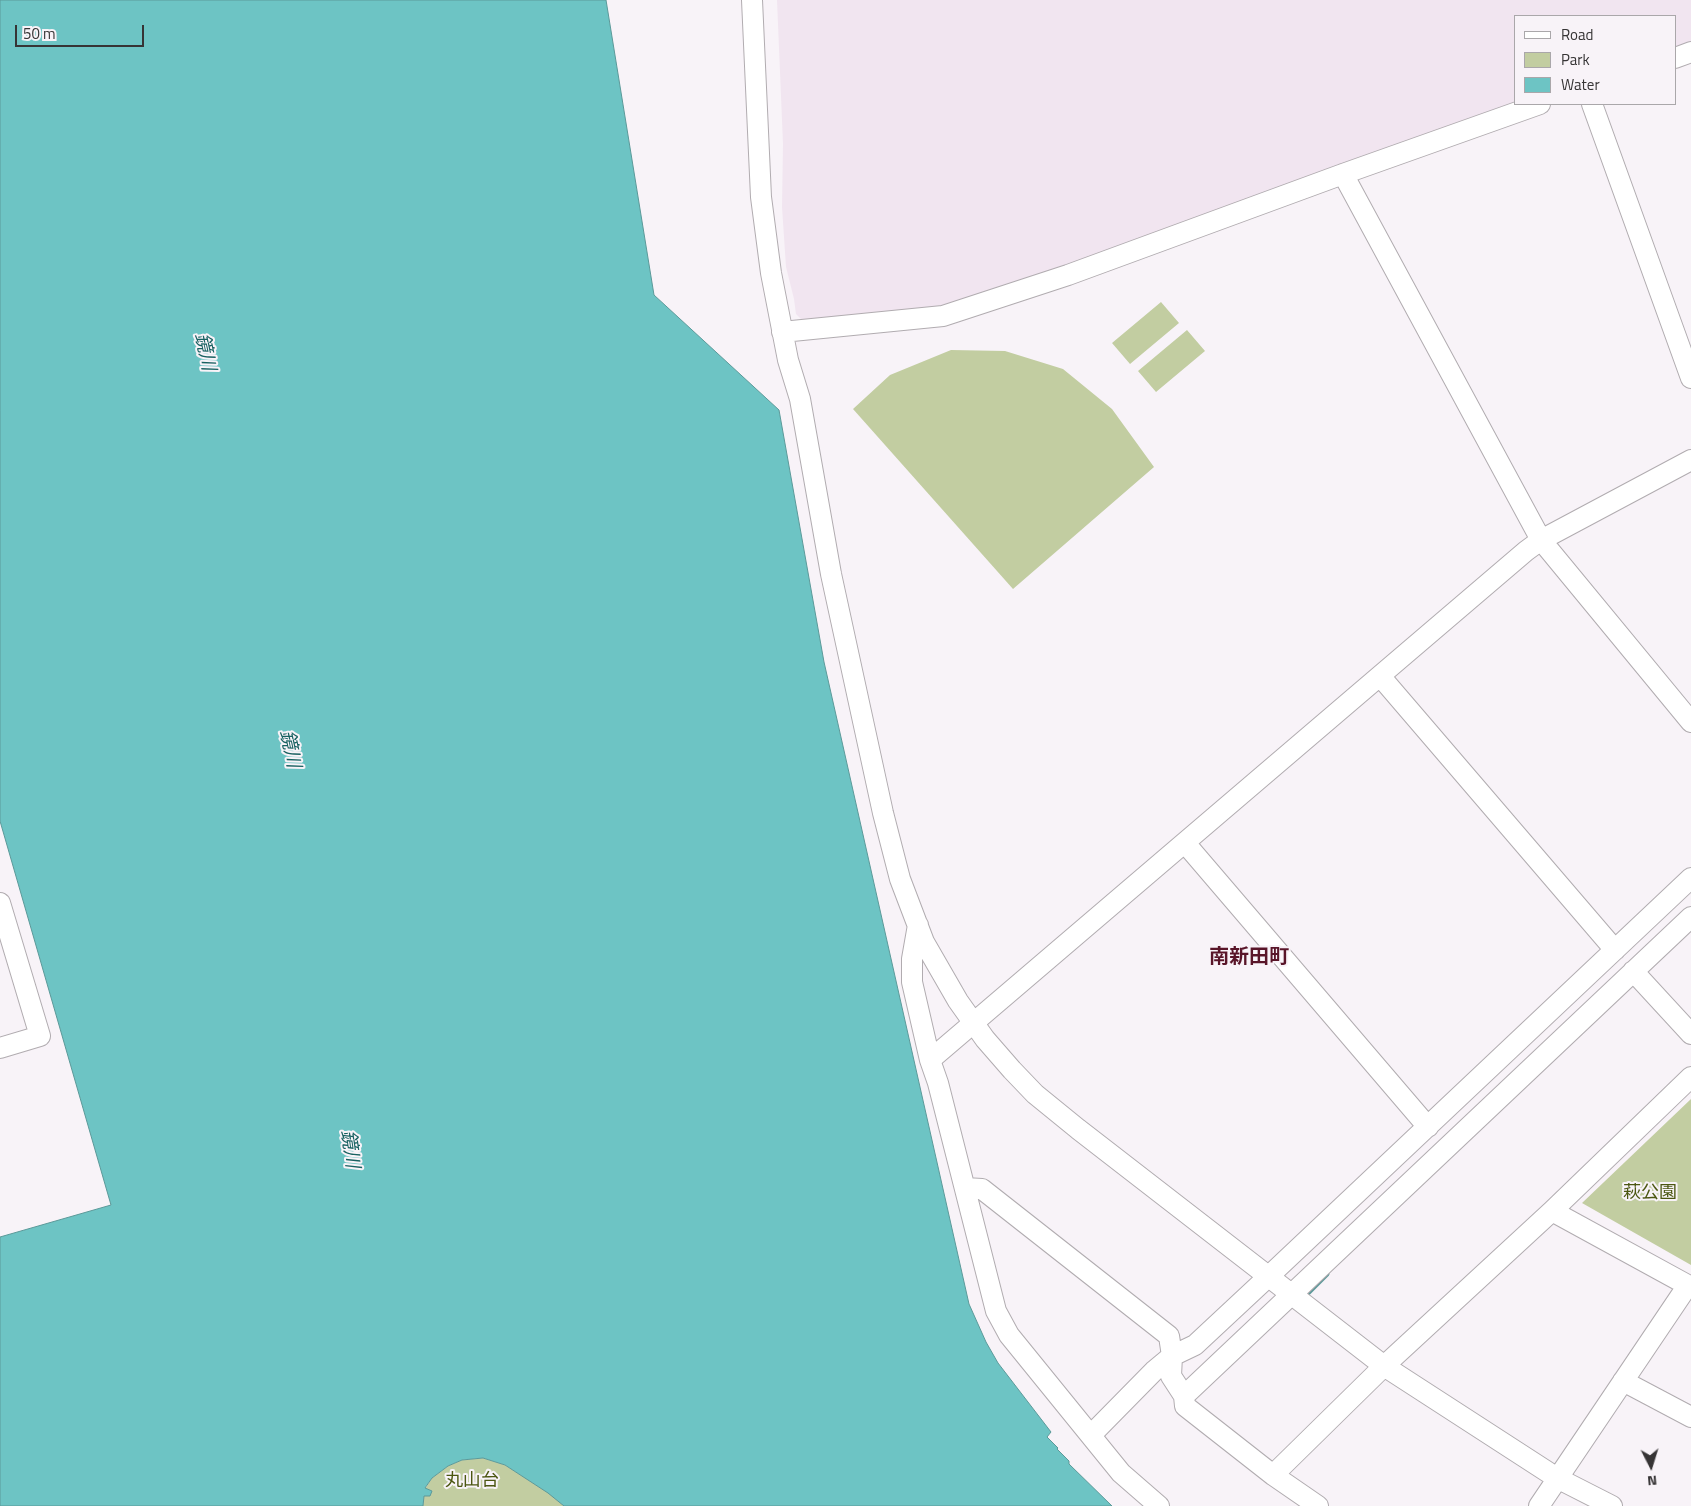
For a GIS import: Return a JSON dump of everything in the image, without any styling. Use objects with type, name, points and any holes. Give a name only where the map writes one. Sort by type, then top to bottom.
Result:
[{"type":"street","points":[[752,0],[761,196],[771,273],[788,360],[800,399],[831,574],[883,812],[900,879],[924,942],[958,1001],[985,1039],[1035,1094],[1384,1366],[1558,1478],[1612,1506]]},
{"type":"street","points":[[1676,58],[1691,52]]},
{"type":"street","points":[[782,332],[943,316],[1068,275],[1537,105]]},
{"type":"street","points":[[1592,105],[1691,378]]},
{"type":"street","points":[[1343,174],[1540,540],[1691,722]]},
{"type":"street","points":[[930,1060],[1526,551],[1540,540],[1691,460]]},
{"type":"street","points":[[1380,676],[1615,950]]},
{"type":"street","points":[[1185,843],[1428,1127]]},
{"type":"street","points":[[1091,1435],[1154,1371],[1172,1356],[1195,1345],[1691,878]]},
{"type":"street","points":[[0,903],[40,1036],[0,1048]]},
{"type":"street","points":[[1184,1396],[1691,917]]},
{"type":"street","points":[[918,925],[912,959],[912,982],[930,1060],[938,1083],[996,1311],[1009,1335],[1122,1473],[1160,1506]]},
{"type":"street","points":[[1633,972],[1691,1034]]},
{"type":"street","points":[[1273,1476],[1384,1366],[1552,1211],[1691,1077]]},
{"type":"street","points":[[965,1188],[982,1190],[1169,1336],[1172,1356],[1171,1376],[1184,1396],[1185,1406],[1273,1476],[1318,1506]]},
{"type":"street","points":[[1539,1506],[1690,1286],[1552,1211]]},
{"type":"street","points":[[1623,1381],[1691,1416]]},
{"type":"shaded area","points":[[777,0],[1691,0],[1691,42],[1676,48],[1676,15],[1514,15],[1514,104],[1183,225],[946,306],[803,321],[796,314],[786,267],[782,207],[783,144]]},
{"type":"green space","points":[[1161,302],[1179,323],[1130,364],[1112,343]]},
{"type":"green space","points":[[1187,330],[1205,351],[1156,392],[1138,371]]},
{"type":"green space","points":[[951,350],[1005,351],[1063,369],[1112,409],[1154,467],[1013,589],[853,409],[890,375]]},
{"type":"green space","name":"萩公園","points":[[1691,1099],[1691,1265],[1582,1203]]},
{"type":"green space","name":"丸山台","points":[[483,1458],[505,1465],[549,1493],[564,1506],[423,1506],[424,1496],[432,1491],[425,1489],[432,1478],[448,1466],[462,1460]]},
{"type":"water","name":"鏡川","points":[[0,0],[606,0],[654,295],[779,410],[824,662],[969,1304],[986,1342],[998,1363],[1051,1432],[1047,1437],[1069,1461],[1069,1464],[1112,1506],[564,1506],[548,1493],[505,1465],[483,1458],[462,1460],[448,1466],[432,1478],[425,1488],[432,1491],[430,1496],[424,1496],[423,1506],[0,1506],[0,1237],[111,1205],[0,821]]},
{"type":"waterway","points":[[1303,1298],[1327,1274]]},
{"type":"district","name":"南新田町","points":[[1249,958]]}]
